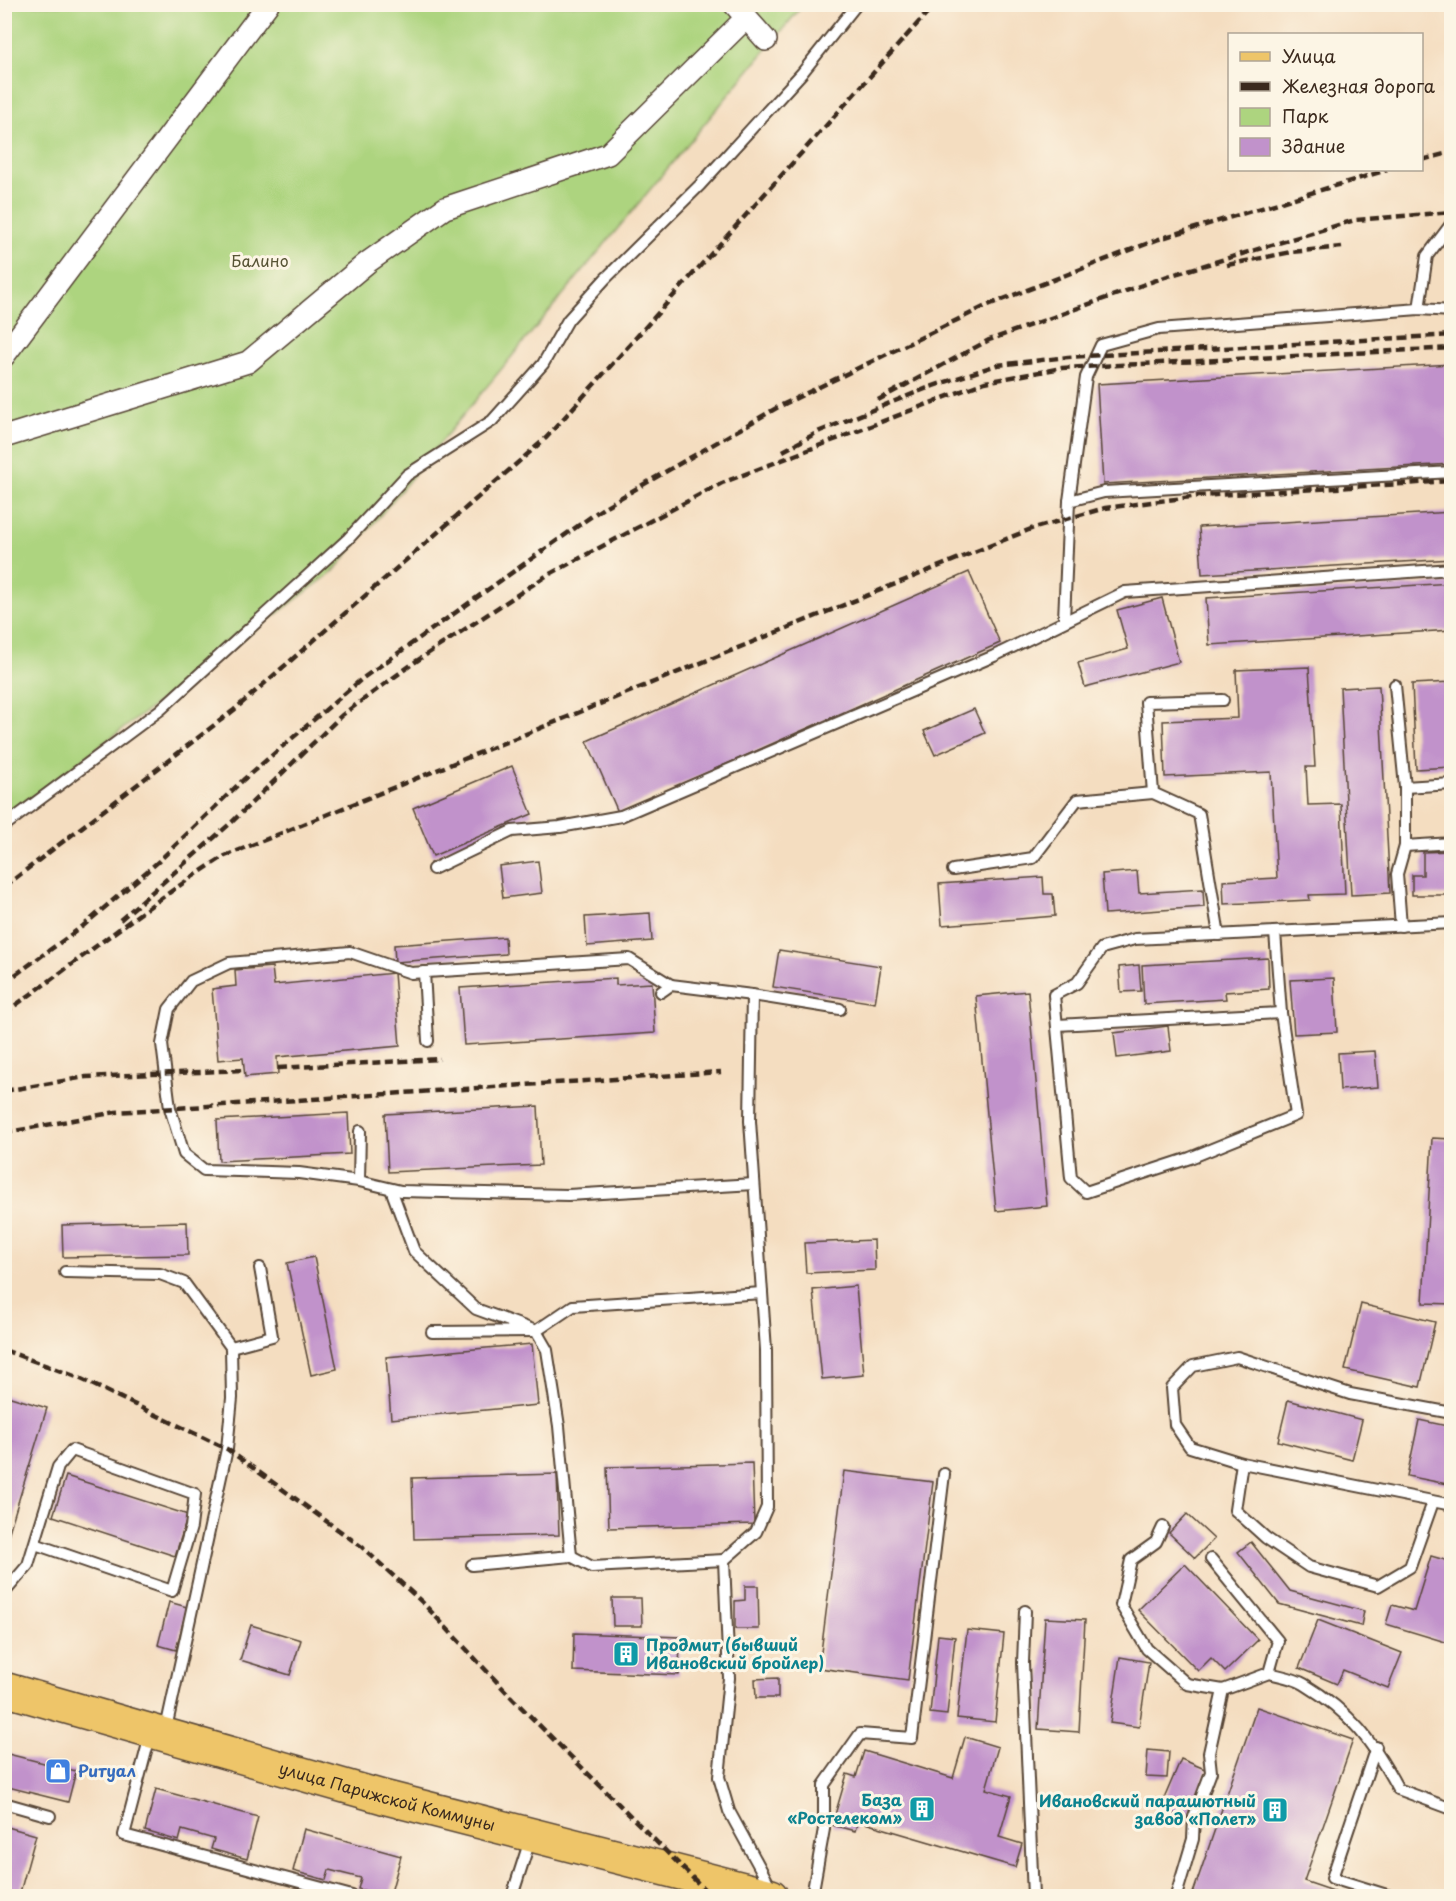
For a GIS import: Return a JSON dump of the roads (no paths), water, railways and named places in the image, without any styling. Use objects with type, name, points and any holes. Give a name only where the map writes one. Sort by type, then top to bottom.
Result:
[{"type":"main road","name":"улица Парижской Коммуны","points":[[4,1689],[531,1837],[773,1896]]},
{"type":"street","points":[[4,356],[268,4]]},
{"type":"street","points":[[4,437],[248,362],[368,262],[445,208],[608,154],[740,11],[766,40]]},
{"type":"lane","points":[[4,826],[160,710],[348,539],[407,475],[492,421],[543,364],[568,320],[604,279],[700,185],[802,73],[857,4]]},
{"type":"lane","points":[[1419,309],[1427,256],[1452,223]]},
{"type":"lane","points":[[1064,620],[1069,501],[1086,377],[1101,345],[1159,329],[1419,309],[1452,311]]},
{"type":"lane","points":[[1069,501],[1104,492],[1452,472]]},
{"type":"lane","points":[[433,869],[512,831],[560,827],[621,816],[994,656],[1125,592],[1452,569]]},
{"type":"lane","points":[[1395,685],[1405,787],[1405,846],[1397,874],[1401,926]]},
{"type":"lane","points":[[1153,793],[1146,702],[1223,700]]},
{"type":"lane","points":[[1405,787],[1452,784]]},
{"type":"lane","points":[[953,870],[1033,858],[1077,800],[1153,793],[1199,814],[1219,935]]},
{"type":"lane","points":[[1405,846],[1452,843]]},
{"type":"lane","points":[[1275,932],[1281,1013],[1296,1115],[1190,1158],[1086,1192],[1071,1178],[1054,995],[1077,983],[1102,948],[1135,939],[1452,923]]},
{"type":"lane","points":[[754,1184],[568,1195],[401,1191],[359,1181],[299,1173],[204,1170],[184,1154],[170,1108],[162,1044],[169,1009],[191,981],[229,963],[350,952],[411,973],[629,959],[671,985],[752,994],[840,1009]]},
{"type":"lane","points":[[424,972],[428,1041]]},
{"type":"lane","points":[[661,992],[671,985]]},
{"type":"lane","points":[[471,1565],[571,1556],[592,1567],[724,1560],[756,1532],[767,1508],[766,1350],[750,1121],[752,994]]},
{"type":"lane","points":[[1057,1025],[1281,1013]]},
{"type":"lane","points":[[359,1181],[360,1131]]},
{"type":"lane","points":[[391,1189],[414,1251],[476,1309],[536,1330],[547,1350],[571,1556]]},
{"type":"lane","points":[[231,1347],[272,1336],[260,1268]]},
{"type":"lane","points":[[65,1272],[160,1274],[184,1282],[231,1347],[232,1398],[227,1449],[158,1734],[124,1834],[352,1896]]},
{"type":"lane","points":[[432,1332],[536,1330],[573,1306],[762,1293]]},
{"type":"lane","points":[[1452,1413],[1350,1394],[1236,1357],[1193,1366],[1172,1388],[1174,1425],[1190,1448],[1242,1463],[1452,1505]]},
{"type":"lane","points":[[4,1593],[28,1565],[34,1544],[57,1467],[72,1450],[195,1494],[191,1527],[172,1591],[34,1544]]},
{"type":"lane","points":[[1242,1463],[1235,1510],[1266,1538],[1309,1567],[1378,1586],[1410,1567],[1433,1502]]},
{"type":"lane","points":[[812,1896],[824,1829],[824,1785],[860,1734],[912,1738],[944,1474]]},
{"type":"lane","points":[[1163,1527],[1156,1542],[1131,1560],[1121,1605],[1147,1648],[1186,1684],[1223,1690],[1269,1673],[1303,1683],[1359,1726],[1376,1747],[1398,1789],[1452,1809]]},
{"type":"lane","points":[[1210,1559],[1278,1641],[1269,1673]]},
{"type":"lane","points":[[724,1560],[729,1678],[719,1777],[729,1811],[773,1896]]},
{"type":"lane","points":[[1025,1611],[1023,1663],[1033,1896]]},
{"type":"lane","points":[[1176,1896],[1193,1839],[1194,1817],[1211,1772],[1209,1754],[1223,1690]]},
{"type":"lane","points":[[1376,1747],[1332,1878],[1390,1896]]},
{"type":"lane","points":[[4,1803],[50,1816]]},
{"type":"lane","points":[[512,1896],[531,1837]]},
{"type":"railway","points":[[4,887],[234,710],[546,438],[935,4]]},
{"type":"railway","points":[[1423,160],[1452,152]]},
{"type":"railway","points":[[4,983],[83,926],[159,861],[243,780],[363,678],[606,506],[780,406],[988,305],[1159,239],[1384,171]]},
{"type":"railway","points":[[878,400],[989,340],[1165,277],[1355,220],[1452,212]]},
{"type":"railway","points":[[1227,265],[1291,252],[1342,247]]},
{"type":"railway","points":[[783,451],[820,431],[930,387],[997,365],[1068,357],[1452,335]]},
{"type":"railway","points":[[120,920],[232,822],[342,715],[415,662],[546,576],[722,483],[985,382],[1062,368],[1452,348]]},
{"type":"railway","points":[[4,1013],[169,893],[225,856],[1031,529],[1105,508],[1199,496],[1452,481]]},
{"type":"railway","points":[[278,1068],[440,1059]]},
{"type":"railway","points":[[4,1091],[86,1077],[244,1070]]},
{"type":"railway","points":[[4,1133],[116,1112],[721,1072]]},
{"type":"railway","points":[[4,1350],[77,1377],[227,1449],[362,1547],[423,1603],[513,1699],[711,1896]]},
{"type":"place","name":"Продмит (бывший Ивановский бройлер)","points":[[626,1654]]},
{"type":"place","name":"Ритуал","points":[[58,1771]]},
{"type":"place","name":"База «Ростелеком»","points":[[922,1809]]},
{"type":"place","name":"Ивановский парашютный завод «Полет»","points":[[1275,1810]]},
{"type":"park label","name":"Балино","points":[[260,261]]}]
